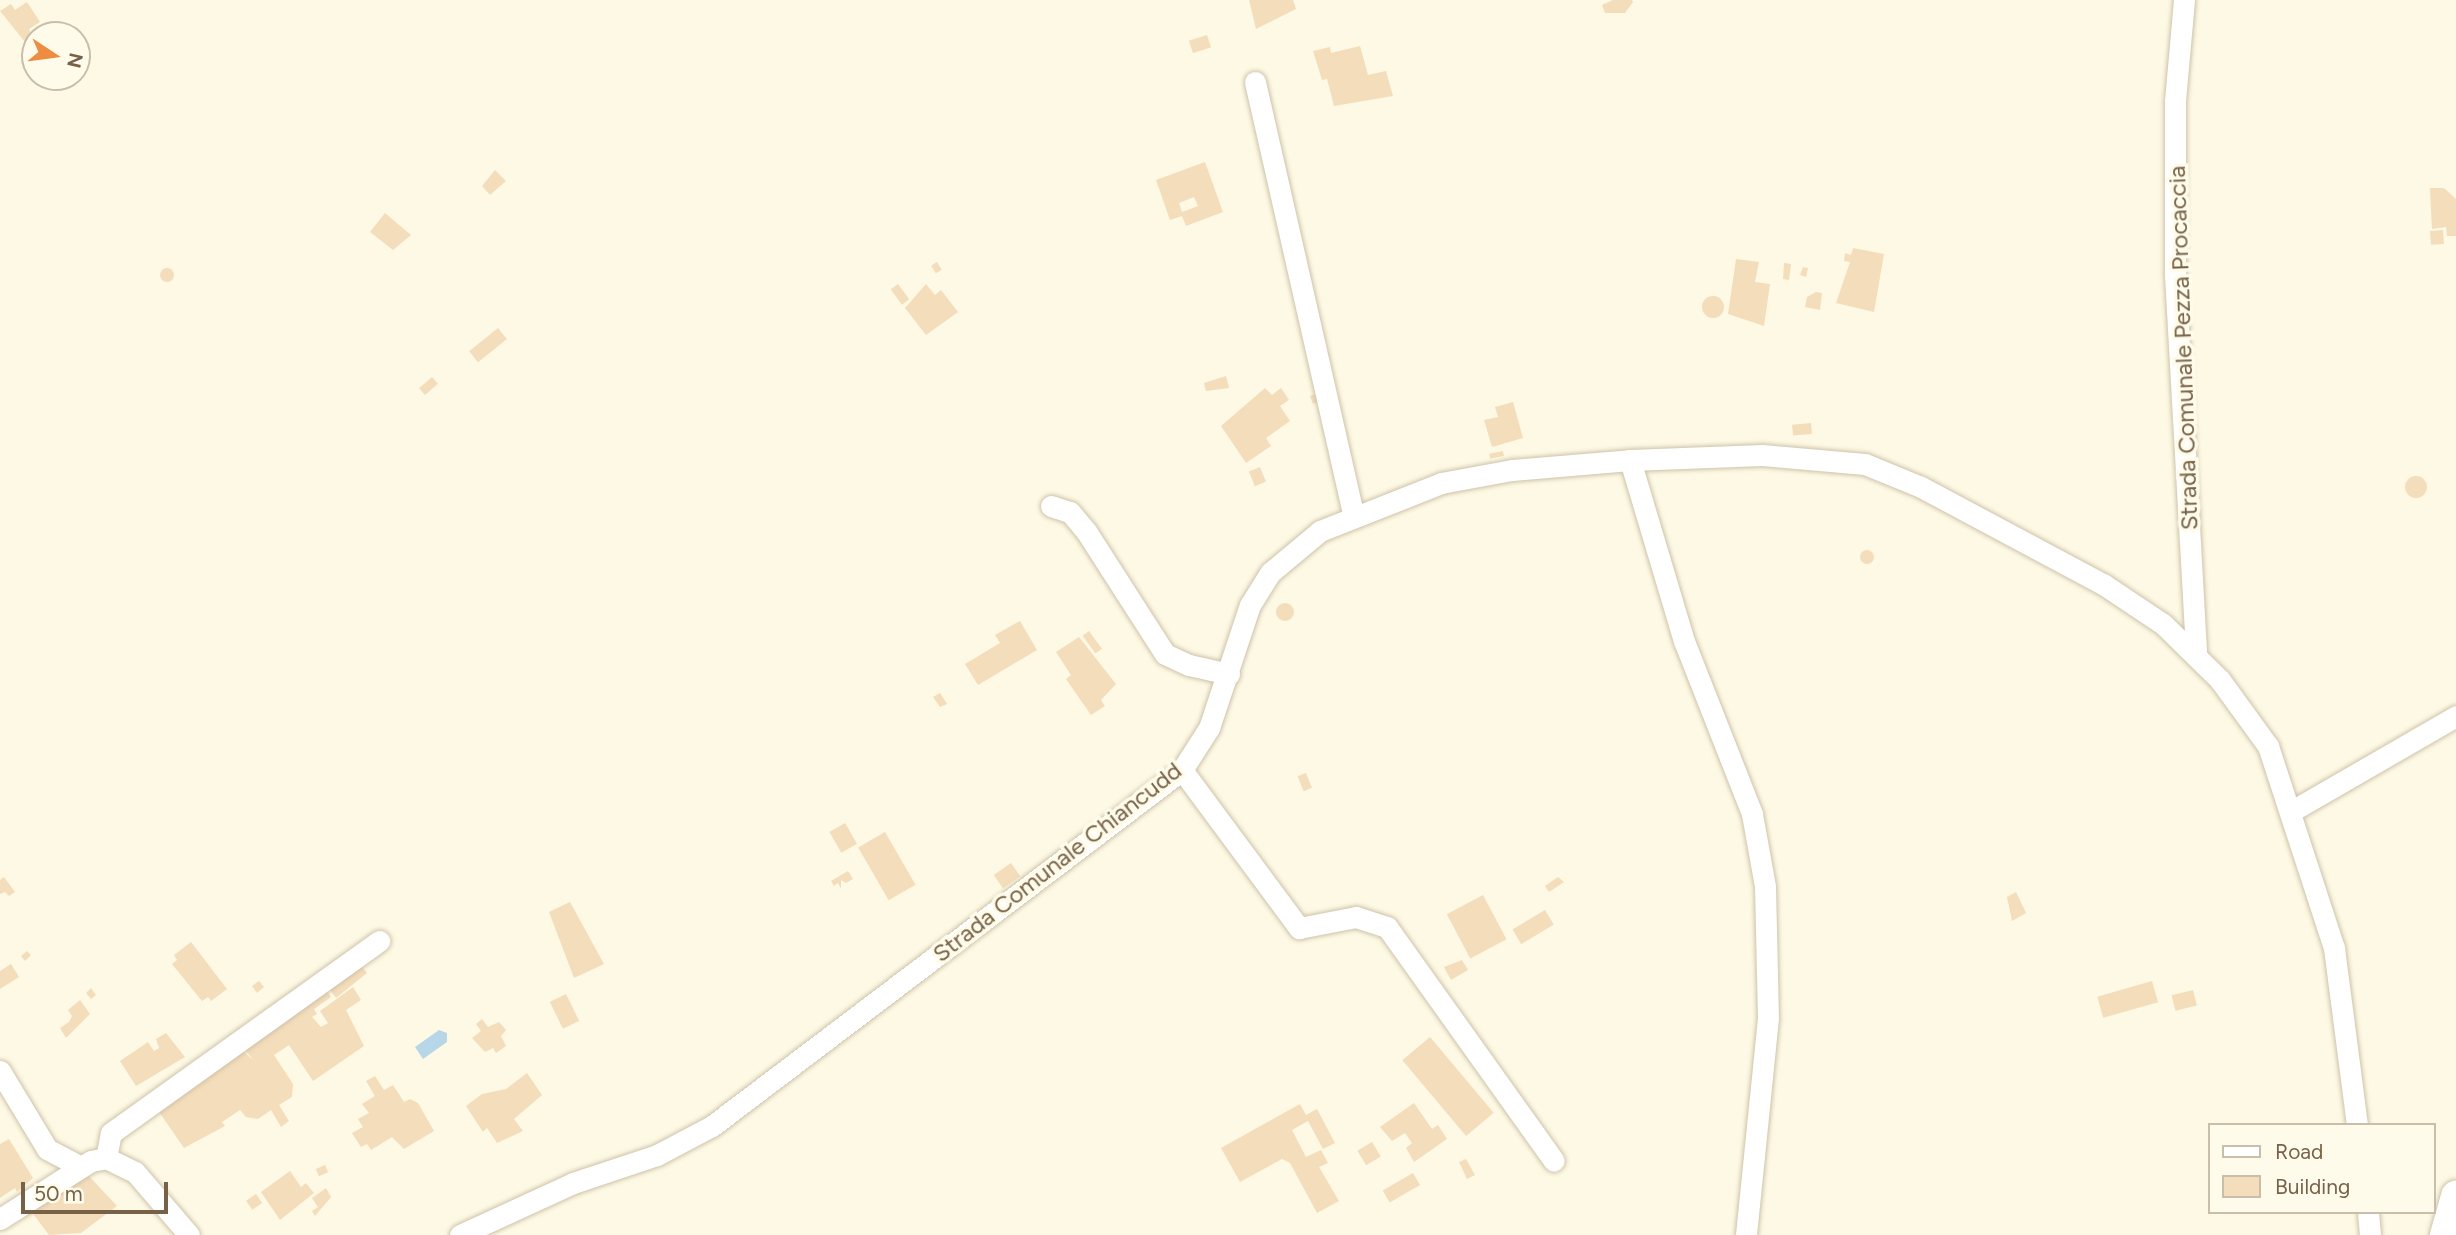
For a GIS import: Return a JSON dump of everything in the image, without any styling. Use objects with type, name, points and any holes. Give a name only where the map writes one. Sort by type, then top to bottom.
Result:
[{"type":"main road","points":[[2445,1235],[2456,1196]]},
{"type":"street","name":"Strada Comunale Pezza Procaccia","points":[[2184,0],[2175,101],[2175,275],[2196,654]]},
{"type":"street","points":[[1255,82],[1354,516]]},
{"type":"street","name":"Strada Comunale Chiancudd","points":[[460,1235],[573,1183],[657,1155],[712,1126],[1182,770],[1209,728],[1250,605],[1271,572],[1320,531],[1441,482],[1512,470],[1630,460],[1762,455],[1865,464],[1913,483],[2103,584],[2164,624],[2196,654],[2250,716],[2268,746],[2342,982],[2357,1123]]},
{"type":"street","points":[[1630,460],[1684,641],[1752,814],[1765,886],[1768,1018],[1746,1235]]},
{"type":"street","points":[[1051,506],[1070,512],[1086,531],[1165,654],[1189,666],[1229,674]]},
{"type":"street","points":[[2290,812],[2456,716]]},
{"type":"street","points":[[1182,770],[1299,928],[1356,917],[1387,927],[1554,1161]]},
{"type":"street","points":[[106,1158],[111,1133],[379,941]]},
{"type":"street","points":[[0,1071],[47,1149],[81,1167]]},
{"type":"street","points":[[0,1219],[81,1167],[106,1158],[135,1172],[189,1235]]},
{"type":"street","points":[[2368,1214],[2370,1235]]},
{"type":"water","points":[[439,1030],[447,1033],[447,1042],[423,1059],[415,1047]]},
{"type":"building","points":[[1249,0],[1293,0],[1296,9],[1256,29]]},
{"type":"building","points":[[1613,0],[1633,2],[1625,13],[1605,13],[1602,5]]},
{"type":"building","points":[[27,2],[39,21],[21,21],[21,37],[0,11],[11,4],[15,10]]},
{"type":"building","points":[[1207,35],[1211,47],[1193,53],[1189,41]]},
{"type":"building","points":[[1360,46],[1368,75],[1386,71],[1393,96],[1334,106],[1327,79],[1322,80],[1313,51],[1330,47],[1331,53]]},
{"type":"building","points":[[1205,162],[1223,212],[1186,226],[1182,216],[1170,220],[1156,180]],"holes":[[[1194,197],[1198,206],[1182,212],[1179,203]]]},
{"type":"building","points":[[495,170],[506,181],[490,195],[482,186]]},
{"type":"building","points":[[2430,188],[2444,188],[2456,199],[2456,236],[2447,236],[2446,227],[2432,229]]},
{"type":"building","points":[[385,213],[411,235],[393,250],[370,232]]},
{"type":"building","points":[[2443,230],[2444,244],[2431,245],[2430,231]]},
{"type":"building","points":[[1853,248],[1884,254],[1874,312],[1836,303],[1850,262],[1844,261],[1845,253],[1851,255]]},
{"type":"building","points":[[1736,259],[1759,262],[1755,282],[1770,284],[1764,326],[1728,314]]},
{"type":"building","points":[[937,262],[942,270],[936,273],[931,266]]},
{"type":"building","points":[[1784,263],[1791,264],[1789,280],[1783,279]]},
{"type":"building","points":[[1803,267],[1808,268],[1806,277],[1800,275]]},
{"type":"building","points":[[164,268],[170,268],[174,275],[170,282],[164,282],[160,278],[160,272]]},
{"type":"building","points":[[898,284],[909,299],[902,305],[891,289]]},
{"type":"building","points":[[926,284],[935,295],[941,290],[958,312],[926,335],[905,308]]},
{"type":"building","points":[[1816,292],[1822,293],[1820,310],[1805,307],[1807,297]]},
{"type":"building","points":[[1713,296],[1721,299],[1724,307],[1721,315],[1713,318],[1705,315],[1702,307],[1705,299]]},
{"type":"building","points":[[498,328],[507,339],[478,362],[469,351]]},
{"type":"building","points":[[1226,376],[1229,388],[1206,391],[1204,383]]},
{"type":"building","points":[[432,377],[438,384],[425,395],[419,388]]},
{"type":"building","points":[[1265,388],[1272,395],[1281,388],[1289,400],[1280,406],[1290,421],[1266,438],[1271,446],[1246,463],[1221,426]]},
{"type":"building","points":[[1315,394],[1319,402],[1313,404],[1310,396]]},
{"type":"building","points":[[1513,402],[1523,438],[1492,447],[1484,420],[1498,417],[1495,407]]},
{"type":"building","points":[[1811,423],[1812,434],[1793,436],[1792,425]]},
{"type":"building","points":[[1503,451],[1504,456],[1490,459],[1489,454]]},
{"type":"building","points":[[1260,467],[1266,482],[1255,486],[1249,471]]},
{"type":"building","points":[[2416,476],[2424,479],[2427,487],[2424,495],[2416,498],[2408,495],[2405,487],[2408,479]]},
{"type":"building","points":[[1864,550],[1870,550],[1874,557],[1870,564],[1864,564],[1860,560],[1860,554]]},
{"type":"building","points":[[1285,603],[1291,606],[1294,612],[1291,618],[1285,621],[1279,618],[1276,612],[1279,606]]},
{"type":"building","points":[[1020,621],[1037,650],[978,685],[965,664],[1000,643],[995,635]]},
{"type":"building","points":[[1089,631],[1102,649],[1095,654],[1083,636]]},
{"type":"building","points":[[1079,637],[1116,684],[1101,700],[1105,706],[1091,715],[1066,679],[1071,675],[1056,652]]},
{"type":"building","points":[[940,693],[947,704],[940,707],[933,697]]},
{"type":"building","points":[[1306,773],[1312,788],[1304,791],[1298,776]]},
{"type":"building","points":[[845,823],[857,844],[841,853],[829,832]]},
{"type":"building","points":[[885,832],[915,885],[889,900],[858,848]]},
{"type":"building","points":[[1011,863],[1020,876],[1003,888],[994,875]]},
{"type":"building","points":[[848,871],[853,879],[846,883],[841,880],[841,889],[838,883],[834,886],[831,881]]},
{"type":"building","points":[[4,877],[15,892],[9,896],[5,892],[0,894],[0,880]]},
{"type":"building","points":[[1558,877],[1564,882],[1549,892],[1545,886]]},
{"type":"building","points":[[2016,892],[2026,913],[2012,921],[2007,897]]},
{"type":"building","points":[[1483,895],[1506,939],[1470,958],[1447,914]]},
{"type":"building","points":[[570,902],[604,964],[574,978],[549,912]]},
{"type":"building","points":[[1545,910],[1554,925],[1521,944],[1512,930]]},
{"type":"building","points":[[191,942],[227,989],[211,1001],[208,997],[202,1001],[172,964],[177,960],[174,955]]},
{"type":"building","points":[[27,951],[31,955],[25,961],[21,956]]},
{"type":"building","points":[[1462,960],[1468,970],[1451,980],[1444,967]]},
{"type":"building","points":[[11,964],[19,977],[0,989],[0,971]]},
{"type":"building","points":[[360,964],[367,973],[336,998],[328,987]]},
{"type":"building","points":[[259,981],[264,987],[257,993],[252,986]]},
{"type":"building","points":[[2152,981],[2158,1002],[2103,1018],[2097,997]]},
{"type":"building","points":[[353,987],[361,1000],[346,1010],[364,1046],[313,1081],[289,1045],[274,1055],[293,1084],[292,1097],[279,1105],[289,1121],[281,1127],[271,1110],[258,1119],[246,1117],[240,1110],[222,1122],[225,1126],[184,1148],[157,1109],[242,1050],[253,1060],[243,1047],[325,989],[331,997],[314,1009],[317,1014],[312,1017],[321,1027],[328,1023],[320,1011]]},
{"type":"building","points":[[91,988],[96,995],[91,999],[86,993]]},
{"type":"building","points":[[2193,990],[2197,1006],[2176,1011],[2172,995]]},
{"type":"building","points":[[566,994],[579,1021],[563,1029],[550,1002]]},
{"type":"building","points":[[80,1000],[90,1014],[66,1038],[60,1028],[69,1022],[72,1016],[68,1010]]},
{"type":"building","points":[[482,1019],[488,1027],[499,1022],[506,1030],[501,1036],[506,1046],[496,1053],[493,1048],[485,1052],[472,1038],[481,1031],[476,1024]]},
{"type":"building","points":[[166,1033],[185,1057],[136,1086],[120,1061],[148,1042],[154,1051],[159,1048],[156,1039]]},
{"type":"building","points":[[1430,1037],[1494,1113],[1466,1136],[1402,1060]]},
{"type":"building","points":[[527,1073],[542,1095],[514,1119],[523,1131],[497,1143],[487,1128],[483,1132],[466,1106],[482,1094],[506,1089]]},
{"type":"building","points":[[375,1076],[384,1090],[393,1085],[404,1102],[410,1099],[418,1103],[434,1131],[404,1149],[392,1137],[371,1150],[367,1144],[361,1147],[352,1133],[363,1127],[358,1119],[369,1113],[362,1104],[375,1096],[366,1081]]},
{"type":"building","points":[[1414,1103],[1432,1129],[1438,1125],[1447,1139],[1414,1162],[1406,1148],[1412,1143],[1405,1133],[1392,1141],[1380,1127]]},
{"type":"building","points":[[1300,1104],[1306,1115],[1317,1109],[1335,1143],[1323,1149],[1308,1121],[1292,1130],[1306,1157],[1321,1150],[1328,1163],[1319,1167],[1339,1201],[1317,1213],[1290,1163],[1282,1159],[1240,1182],[1221,1148]]},
{"type":"building","points":[[9,1139],[33,1178],[17,1192],[15,1188],[0,1198],[0,1144]]},
{"type":"building","points":[[1372,1142],[1381,1157],[1366,1165],[1357,1151]]},
{"type":"building","points":[[1466,1159],[1475,1175],[1467,1179],[1459,1162]]},
{"type":"building","points":[[325,1165],[328,1172],[319,1176],[316,1169]]},
{"type":"building","points":[[290,1171],[301,1187],[306,1183],[314,1193],[280,1220],[261,1192]]},
{"type":"building","points":[[1413,1173],[1420,1185],[1390,1203],[1383,1190]]},
{"type":"building","points":[[88,1175],[117,1206],[81,1233],[49,1235],[34,1215],[36,1208]]},
{"type":"building","points":[[326,1188],[331,1197],[315,1216],[312,1211],[318,1207],[312,1198]]},
{"type":"building","points":[[256,1194],[262,1203],[252,1210],[246,1201]]}]
